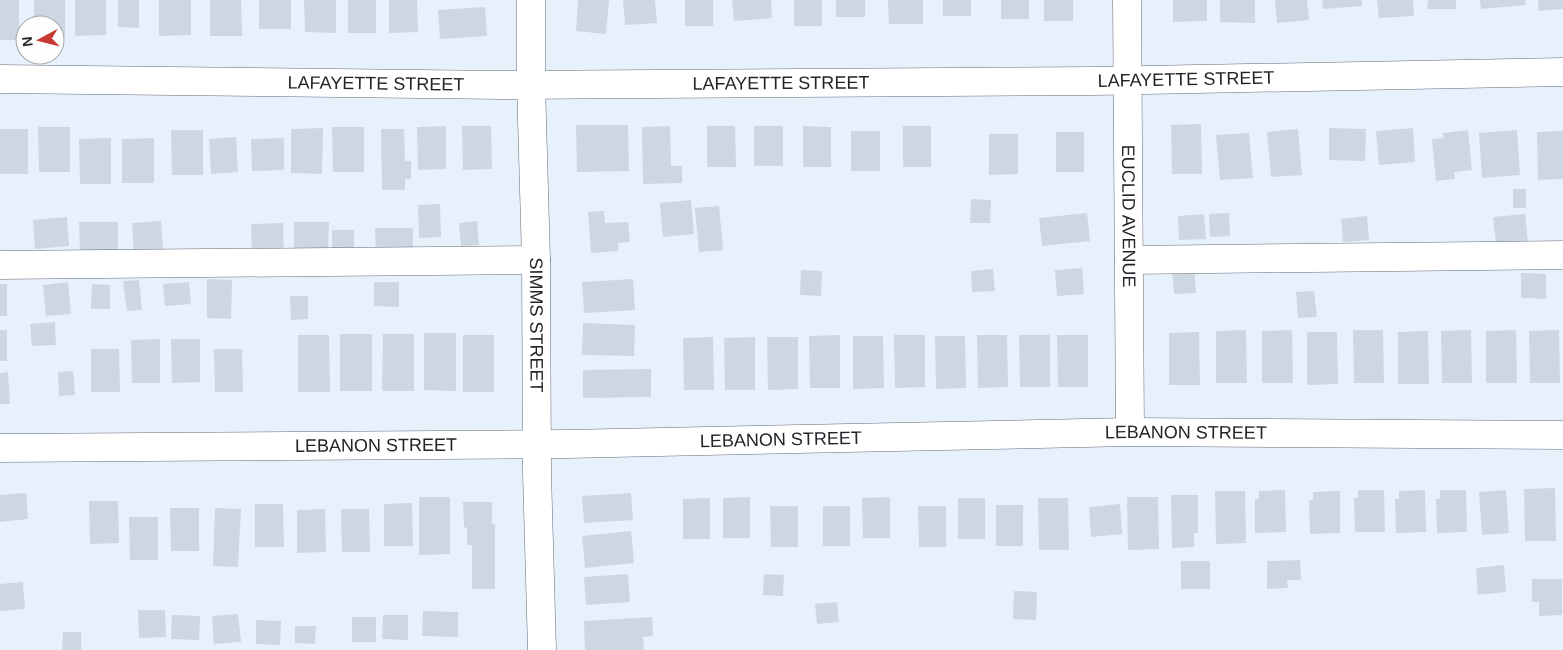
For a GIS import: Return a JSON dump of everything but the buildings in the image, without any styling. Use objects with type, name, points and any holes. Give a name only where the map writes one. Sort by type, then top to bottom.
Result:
[{"type":"street","name":"SIMMS STREET","points":[[531,0],[537,444],[542,650]]},
{"type":"street","name":"EUCLID AVENUE","points":[[1127,0],[1130,432]]},
{"type":"street","name":"LAFAYETTE STREET","points":[[0,79],[531,84],[1127,81],[1563,72]]},
{"type":"street","points":[[1129,260],[1563,256]]},
{"type":"street","points":[[0,265],[536,260]]},
{"type":"street","name":"LEBANON STREET","points":[[0,448],[537,444],[1130,432],[1563,435]]}]
